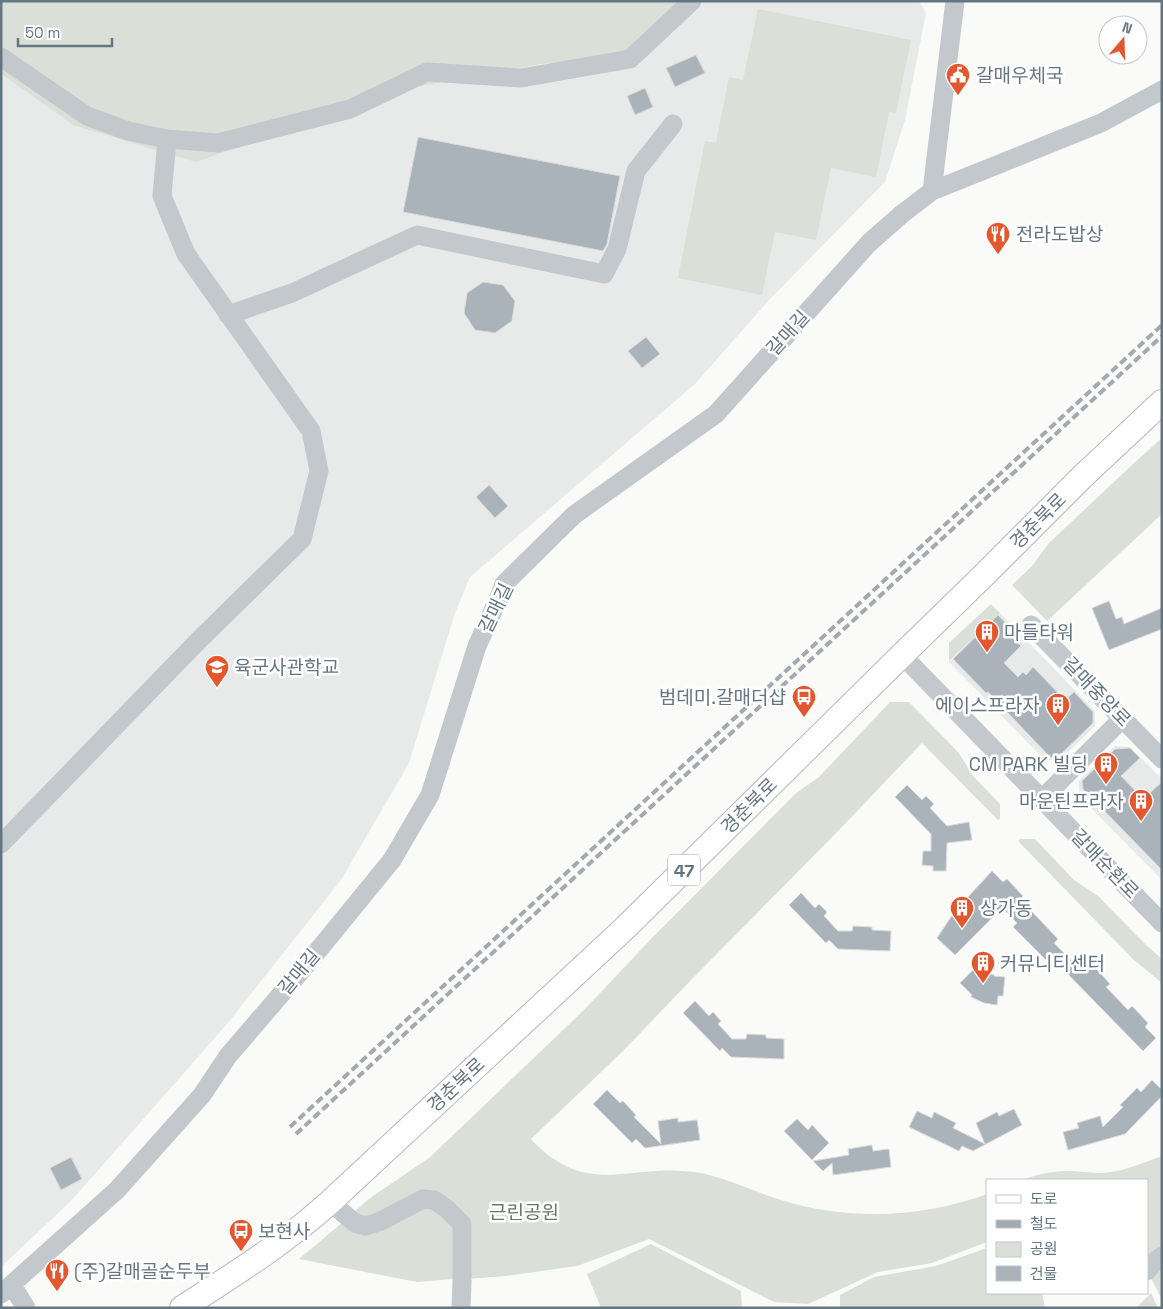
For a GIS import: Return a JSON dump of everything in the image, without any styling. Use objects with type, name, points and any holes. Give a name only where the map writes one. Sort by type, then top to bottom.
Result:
[{"type":"main road","name":"경춘북로","points":[[182,1308],[299,1228],[330,1202],[624,929],[984,576],[1075,484],[1162,402]]},
{"type":"street","points":[[1,58],[87,116],[128,131],[167,139],[218,143],[350,109],[427,72],[520,78],[630,59],[692,1]]},
{"type":"street","points":[[932,191],[955,1]]},
{"type":"street","name":"갈매길","points":[[6,1289],[117,1190],[202,1095],[228,1056],[307,964],[392,860],[430,795],[478,646],[504,584],[574,515],[716,414],[868,244],[932,191],[1101,123],[1162,90]]},
{"type":"street","points":[[228,315],[292,293],[417,235],[604,274],[617,249],[636,171],[673,124]]},
{"type":"street","points":[[1,844],[198,641],[302,539],[319,471],[310,431],[186,254],[162,196],[167,139]]},
{"type":"street","name":"갈매중앙로","points":[[1031,625],[1162,759]]},
{"type":"street","name":"갈매순환로","points":[[902,655],[1162,923]]},
{"type":"street","points":[[1042,799],[1122,718]]},
{"type":"street","points":[[330,1202],[355,1223],[366,1226],[381,1221],[423,1199],[434,1200],[447,1208],[462,1224],[461,1308]]},
{"type":"street","points":[[1148,1270],[1162,1256]]},
{"type":"street","points":[[6,1289],[26,1308]]},
{"type":"shaded area","name":"육군사관학교","points":[[680,1],[919,1],[926,13],[905,120],[885,182],[769,300],[695,384],[470,577],[455,613],[409,763],[341,880],[227,1024],[72,1200],[1,1267],[1,74],[73,125],[342,109],[411,88],[542,64],[624,55]]},
{"type":"shaded area","points":[[1000,613],[1095,711],[1095,726],[1060,760],[1045,760],[949,662]]},
{"type":"shaded area","points":[[1115,746],[1130,747],[1162,779],[1162,880],[1079,796],[1079,781]]},
{"type":"green space","points":[[1,1],[680,1],[624,55],[542,64],[411,88],[342,109],[196,162],[73,125],[1,74]]},
{"type":"green space","points":[[758,9],[911,40],[896,113],[889,112],[876,177],[831,168],[816,240],[775,232],[762,295],[678,278],[705,141],[716,143],[729,77],[743,80]]},
{"type":"green space","points":[[1162,438],[1162,514],[1047,621],[1012,585],[1032,566],[1049,543]]},
{"type":"green space","points":[[991,604],[1000,613],[949,661],[949,643]]},
{"type":"green space","points":[[890,702],[909,702],[958,752],[974,777],[1000,804],[1000,819],[998,820],[922,743],[624,1050],[531,1139],[551,1157],[579,1171],[604,1175],[662,1171],[695,1172],[728,1181],[781,1200],[806,1207],[832,1211],[858,1214],[910,1212],[962,1202],[986,1194],[986,1242],[932,1263],[878,1272],[808,1304],[774,1302],[649,1239],[577,1266],[506,1276],[466,1279],[466,1244],[446,1202],[371,1218],[352,1214],[370,1198],[429,1158],[584,1010],[652,938],[795,794],[819,777]]},
{"type":"green space","points":[[1020,839],[1035,839],[1074,880],[1098,896],[1162,959],[1162,983],[1134,960],[1018,841]]},
{"type":"green space","points":[[1162,1156],[1162,1250],[1148,1261],[1148,1179],[1025,1179],[1061,1171],[1098,1173],[1132,1167]]},
{"type":"green space","name":"근린공원","points":[[430,1205],[454,1231],[454,1279],[417,1282],[299,1259],[343,1222]]},
{"type":"green space","points":[[651,1244],[741,1291],[742,1308],[601,1308],[587,1274]]},
{"type":"green space","points":[[986,1248],[986,1294],[1042,1294],[1045,1308],[840,1308],[840,1295],[874,1277],[936,1266]]},
{"type":"green space","points":[[1162,1264],[1162,1300],[1150,1276]]},
{"type":"green space","points":[[1151,1293],[1158,1308],[1136,1308]]},
{"type":"building","points":[[696,55],[705,73],[675,87],[666,68]]},
{"type":"building","points":[[645,88],[653,107],[635,115],[627,96]]},
{"type":"building","points":[[418,137],[620,176],[607,244],[603,251],[403,212]]},
{"type":"building","points":[[483,282],[503,285],[515,301],[512,321],[495,333],[475,330],[464,313],[467,293]]},
{"type":"building","points":[[646,337],[660,354],[642,368],[628,351]]},
{"type":"building","points":[[489,485],[508,506],[495,518],[476,497]]},
{"type":"building","points":[[1109,601],[1116,619],[1122,617],[1124,624],[1162,608],[1162,629],[1109,650],[1092,608]]},
{"type":"building","points":[[998,615],[1017,635],[1013,638],[1021,646],[1004,663],[1018,677],[1023,672],[1026,675],[1033,667],[1065,700],[1074,692],[1093,712],[1093,723],[1058,757],[1050,757],[988,692],[986,693],[953,659]]},
{"type":"building","points":[[1130,748],[1140,758],[1121,776],[1143,799],[1162,782],[1162,870],[1083,789],[1082,781],[1115,749]]},
{"type":"building","points":[[907,785],[922,800],[926,796],[934,804],[930,808],[947,826],[969,822],[972,840],[947,843],[946,871],[933,871],[933,866],[922,865],[923,851],[931,851],[931,834],[895,797]]},
{"type":"building","points":[[992,871],[1003,882],[1007,879],[1023,896],[1020,899],[1058,939],[1054,943],[1074,963],[1079,959],[1090,970],[1094,966],[1110,984],[1106,987],[1128,1010],[1132,1006],[1148,1023],[1145,1027],[1156,1038],[1143,1051],[1057,963],[1053,967],[1013,927],[1017,923],[1002,908],[955,955],[937,938],[955,911]]},
{"type":"building","points":[[801,893],[815,908],[819,904],[827,912],[824,916],[838,931],[852,931],[853,926],[891,931],[890,951],[838,949],[829,940],[826,943],[789,905]]},
{"type":"building","name":"커뮤니티센터","points":[[975,968],[978,971],[980,968],[994,976],[1005,977],[1003,996],[998,996],[997,1005],[984,1003],[971,997],[972,995],[960,983]]},
{"type":"building","points":[[695,1001],[709,1016],[713,1012],[721,1021],[718,1024],[732,1039],[746,1039],[747,1034],[766,1035],[766,1038],[784,1039],[784,1059],[731,1057],[722,1048],[720,1051],[683,1013]]},
{"type":"building","points":[[1152,1080],[1162,1090],[1162,1096],[1125,1134],[1068,1150],[1063,1132],[1079,1128],[1077,1123],[1100,1116],[1103,1127],[1123,1107],[1120,1105],[1137,1088],[1141,1092]]},
{"type":"building","points":[[607,1090],[620,1103],[623,1101],[636,1115],[634,1117],[661,1144],[658,1121],[678,1118],[678,1122],[697,1120],[700,1140],[645,1148],[636,1139],[632,1143],[593,1104]]},
{"type":"building","points":[[1014,1109],[1022,1125],[973,1151],[962,1146],[959,1151],[909,1127],[917,1111],[932,1118],[934,1112],[956,1123],[953,1128],[985,1144],[976,1123],[997,1112],[999,1116]]},
{"type":"building","points":[[797,1119],[808,1130],[812,1125],[829,1143],[812,1160],[784,1131]]},
{"type":"building","points":[[872,1145],[873,1151],[889,1149],[891,1167],[833,1175],[832,1163],[823,1171],[813,1161],[849,1155],[848,1149]]},
{"type":"building","points":[[71,1157],[82,1179],[61,1190],[50,1168]]},
{"type":"railway","points":[[290,1127],[1162,325]]},
{"type":"railway","points":[[296,1134],[1162,336]]},
{"type":"place","name":"갈매우체국","points":[[958,96]]},
{"type":"place","name":"전라도밥상","points":[[998,255]]},
{"type":"place","name":"마들타워","points":[[987,653]]},
{"type":"place","name":"육군사관학교","points":[[217,688]]},
{"type":"place","name":"범데미.갈매더샵","points":[[804,718]]},
{"type":"place","name":"에이스프라자","points":[[1058,726]]},
{"type":"place","name":"CM PARK 빌딩","points":[[1106,785]]},
{"type":"place","name":"마운틴프라자","points":[[1141,822]]},
{"type":"place","name":"상가동","points":[[962,929]]},
{"type":"place","name":"커뮤니티센터","points":[[983,984]]},
{"type":"place","name":"보현사","points":[[241,1252]]},
{"type":"place","name":"(주)갈매골순두부","points":[[57,1292]]}]
